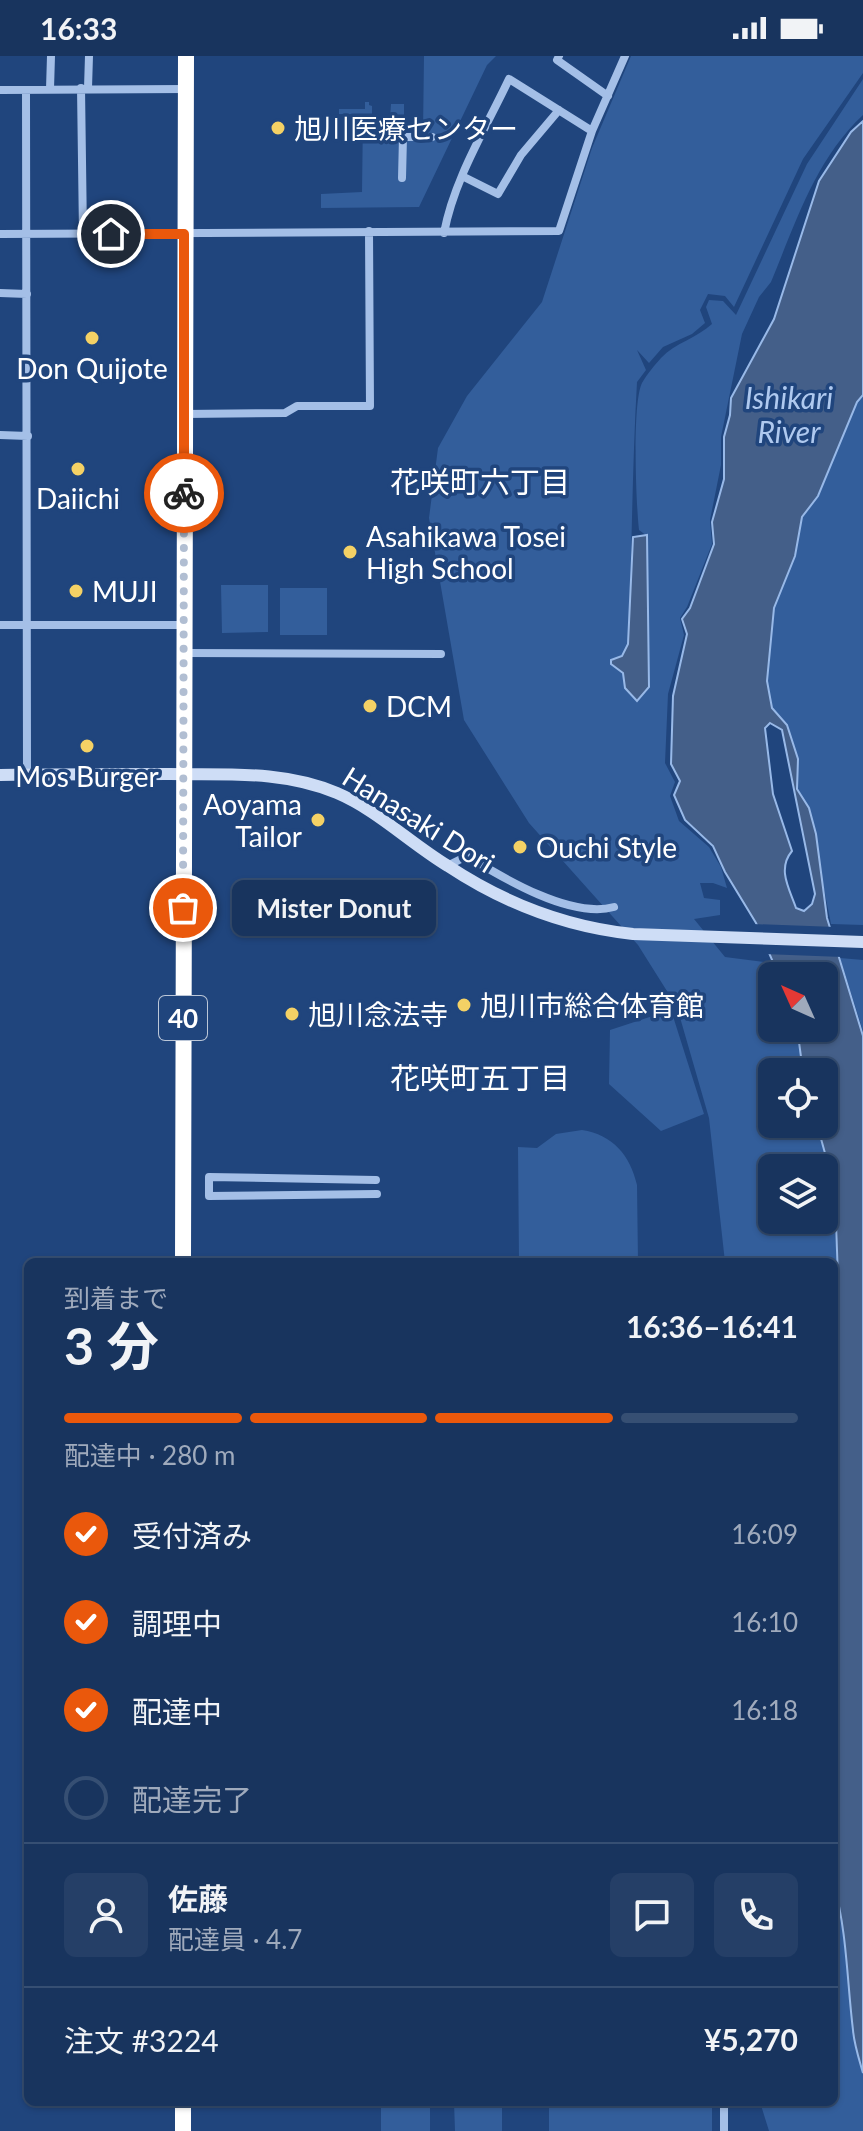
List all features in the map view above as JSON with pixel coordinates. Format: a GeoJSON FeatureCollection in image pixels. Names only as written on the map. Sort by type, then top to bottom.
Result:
{"type":"FeatureCollection","features":[{"type":"Feature","properties":{"kind":"highway","name":"40"},"geometry":{"type":"LineString","coordinates":[[183,1258],[186,56]]}},
{"type":"Feature","properties":{"kind":"highway"},"geometry":{"type":"LineString","coordinates":[[183,2106],[183,2131]]}},
{"type":"Feature","properties":{"kind":"street"},"geometry":{"type":"LineString","coordinates":[[50,89],[51,56]]}},
{"type":"Feature","properties":{"kind":"street"},"geometry":{"type":"LineString","coordinates":[[83,234],[85,88],[89,56]]}},
{"type":"Feature","properties":{"kind":"street"},"geometry":{"type":"LineString","coordinates":[[559,56],[557,60],[608,96]]}},
{"type":"Feature","properties":{"kind":"street"},"geometry":{"type":"LineString","coordinates":[[0,234],[559,231],[592,131],[625,56]]}},
{"type":"Feature","properties":{"kind":"street"},"geometry":{"type":"LineString","coordinates":[[444,233],[448,211],[462,176],[509,79],[592,131]]}},
{"type":"Feature","properties":{"kind":"street"},"geometry":{"type":"LineString","coordinates":[[0,90],[186,89]]}},
{"type":"Feature","properties":{"kind":"street"},"geometry":{"type":"LineString","coordinates":[[26,90],[27,774]]}},
{"type":"Feature","properties":{"kind":"street"},"geometry":{"type":"LineString","coordinates":[[462,176],[498,194],[521,155],[559,110]]}},
{"type":"Feature","properties":{"kind":"street"},"geometry":{"type":"LineString","coordinates":[[368,137],[432,137]]}},
{"type":"Feature","properties":{"kind":"street"},"geometry":{"type":"LineString","coordinates":[[402,178],[403,137]]}},
{"type":"Feature","properties":{"kind":"street"},"geometry":{"type":"LineString","coordinates":[[184,414],[285,413],[297,406],[370,406],[369,231]]}},
{"type":"Feature","properties":{"kind":"street"},"geometry":{"type":"LineString","coordinates":[[0,293],[27,294]]}},
{"type":"Feature","properties":{"kind":"street"},"geometry":{"type":"LineString","coordinates":[[0,435],[28,436]]}},
{"type":"Feature","properties":{"kind":"street"},"geometry":{"type":"LineString","coordinates":[[0,625],[184,625]]}},
{"type":"Feature","properties":{"kind":"street"},"geometry":{"type":"LineString","coordinates":[[184,653],[441,654]]}},
{"type":"Feature","properties":{"kind":"street","name":"Hanasaki Dori"},"geometry":{"type":"LineString","coordinates":[[0,775],[268,775],[317,785],[363,807],[487,890],[560,920],[603,931],[663,936],[863,942]]}},
{"type":"Feature","properties":{"kind":"street"},"geometry":{"type":"LineString","coordinates":[[447,866],[467,856],[502,878],[541,896],[588,910],[614,907]]}},
{"type":"Feature","properties":{"kind":"street"},"geometry":{"type":"LineString","coordinates":[[376,1180],[209,1177],[209,1196],[377,1194]]}},
{"type":"Feature","properties":{"kind":"street"},"geometry":{"type":"LineString","coordinates":[[724,2106],[724,2131]]}},
{"type":"Feature","properties":{"kind":"shaded area"},"geometry":{"type":"Polygon","coordinates":[[[424,56],[496,56],[487,65],[419,207],[321,208],[321,194],[362,192],[363,115],[339,114],[339,109],[365,109],[365,102],[369,102],[372,119],[390,119],[391,104],[404,104],[404,133],[423,132],[424,56]]]}},
{"type":"Feature","properties":{"kind":"shaded area"},"geometry":{"type":"Polygon","coordinates":[[[631,56],[863,56],[863,73],[803,159],[734,307],[725,296],[708,294],[700,310],[705,323],[692,334],[663,347],[649,363],[637,350],[646,370],[637,382],[628,644],[622,656],[611,660],[623,673],[625,688],[649,687],[647,536],[639,530],[636,477],[637,411],[642,383],[667,353],[712,324],[706,307],[709,300],[723,301],[736,315],[807,164],[863,79],[863,115],[846,133],[819,172],[771,282],[759,297],[742,334],[721,437],[721,465],[710,520],[712,544],[680,618],[684,635],[668,694],[665,763],[675,782],[670,796],[679,821],[709,847],[721,867],[727,888],[700,883],[704,898],[720,900],[720,915],[694,919],[725,957],[764,962],[758,962],[758,1042],[799,1042],[801,1058],[758,1058],[758,1138],[820,1138],[824,1154],[758,1154],[758,1234],[835,1234],[837,1258],[725,1258],[709,1118],[677,1007],[638,945],[529,823],[464,720],[429,518],[438,448],[467,396],[542,302],[592,148],[631,56]]]}},
{"type":"Feature","properties":{"kind":"shaded area"},"geometry":{"type":"Polygon","coordinates":[[[863,395],[863,925],[831,924],[816,834],[809,808],[797,789],[798,759],[772,708],[767,681],[774,608],[795,556],[802,517],[818,496],[857,402],[863,395]]]}},
{"type":"Feature","properties":{"kind":"shaded area"},"geometry":{"type":"Polygon","coordinates":[[[221,585],[268,585],[268,632],[222,633],[221,585]]]}},
{"type":"Feature","properties":{"kind":"shaded area"},"geometry":{"type":"Polygon","coordinates":[[[280,588],[327,588],[327,635],[280,635],[280,588]]]}},
{"type":"Feature","properties":{"kind":"shaded area"},"geometry":{"type":"Polygon","coordinates":[[[840,958],[863,960],[863,1031],[840,958]]]}},
{"type":"Feature","properties":{"kind":"shaded area"},"geometry":{"type":"Polygon","coordinates":[[[671,1010],[704,1114],[661,1131],[609,1084],[610,1030],[671,1010]]]}},
{"type":"Feature","properties":{"kind":"shaded area"},"geometry":{"type":"Polygon","coordinates":[[[582,1130],[603,1136],[625,1156],[637,1185],[638,1258],[519,1258],[518,1147],[537,1148],[556,1134],[582,1130]]]}},
{"type":"Feature","properties":{"kind":"shaded area"},"geometry":{"type":"Polygon","coordinates":[[[838,1900],[849,1974],[853,2032],[863,2073],[863,2131],[769,2131],[761,2106],[838,2106],[838,1900]]]}},
{"type":"Feature","properties":{"kind":"shaded area"},"geometry":{"type":"Polygon","coordinates":[[[381,2106],[430,2106],[430,2131],[381,2131],[381,2106]]]}},
{"type":"Feature","properties":{"kind":"shaded area"},"geometry":{"type":"Polygon","coordinates":[[[454,2106],[502,2106],[502,2131],[455,2131],[454,2106]]]}},
{"type":"Feature","properties":{"kind":"shaded area"},"geometry":{"type":"Polygon","coordinates":[[[549,2106],[712,2106],[712,2131],[549,2131],[549,2106]]]}},
{"type":"Feature","properties":{"kind":"water","name":"Ishikari River"},"geometry":{"type":"Polygon","coordinates":[[[863,121],[863,395],[857,402],[818,496],[802,517],[795,556],[774,608],[767,681],[772,708],[787,725],[798,759],[797,789],[809,808],[816,834],[827,918],[863,1036],[863,2073],[854,2035],[838,1903],[838,1154],[825,1154],[821,1138],[838,1138],[838,1058],[801,1058],[799,1042],[838,1042],[838,962],[773,962],[756,923],[713,846],[685,820],[674,795],[680,781],[671,764],[673,696],[687,634],[682,619],[690,608],[714,544],[712,522],[724,479],[724,437],[731,398],[774,319],[819,181],[851,132],[863,121]],[[770,723],[765,728],[773,794],[792,851],[785,865],[786,879],[796,908],[804,911],[812,904],[815,894],[782,730],[770,723]]]}},
{"type":"Feature","properties":{"kind":"water"},"geometry":{"type":"Polygon","coordinates":[[[647,535],[649,687],[637,701],[625,688],[623,673],[611,664],[611,660],[622,656],[628,644],[633,537],[647,535]]]}},
{"type":"Feature","properties":{"kind":"pier"},"geometry":{"type":"Polygon","coordinates":[[[752,924],[836,927],[842,957],[764,954],[752,924]]]}},
{"type":"Feature","properties":{"kind":"way so far"},"geometry":{"type":"LineString","coordinates":[[183,908],[184,493]]}},
{"type":"Feature","properties":{"kind":"place","name":"旭川医療センター"},"geometry":{"type":"Point","coordinates":[278,128]}},
{"type":"Feature","properties":{"kind":"place","name":"Don Quijote"},"geometry":{"type":"Point","coordinates":[92,338]}},
{"type":"Feature","properties":{"kind":"place","name":"Daiichi"},"geometry":{"type":"Point","coordinates":[78,469]}},
{"type":"Feature","properties":{"kind":"place","name":"Asahikawa Tosei High School"},"geometry":{"type":"Point","coordinates":[350,552]}},
{"type":"Feature","properties":{"kind":"place","name":"MUJI"},"geometry":{"type":"Point","coordinates":[76,591]}},
{"type":"Feature","properties":{"kind":"place","name":"DCM"},"geometry":{"type":"Point","coordinates":[370,706]}},
{"type":"Feature","properties":{"kind":"place","name":"Mos Burger"},"geometry":{"type":"Point","coordinates":[87,746]}},
{"type":"Feature","properties":{"kind":"place","name":"Aoyama Tailor"},"geometry":{"type":"Point","coordinates":[318,820]}},
{"type":"Feature","properties":{"kind":"place","name":"Ouchi Style"},"geometry":{"type":"Point","coordinates":[520,847]}},
{"type":"Feature","properties":{"kind":"place","name":"Mister Donut"},"geometry":{"type":"Point","coordinates":[183,908]}},
{"type":"Feature","properties":{"kind":"place","name":"旭川市総合体育館"},"geometry":{"type":"Point","coordinates":[464,1005]}},
{"type":"Feature","properties":{"kind":"place","name":"旭川念法寺"},"geometry":{"type":"Point","coordinates":[292,1014]}},
{"type":"Feature","properties":{"kind":"district","name":"花咲町六丁目"},"geometry":{"type":"Point","coordinates":[480,481]}},
{"type":"Feature","properties":{"kind":"district","name":"花咲町五丁目"},"geometry":{"type":"Point","coordinates":[480,1077]}},
{"type":"Feature","properties":{"kind":"route"},"geometry":{"type":"LineString","coordinates":[[111,234],[184,234],[184,493]]}}]}
